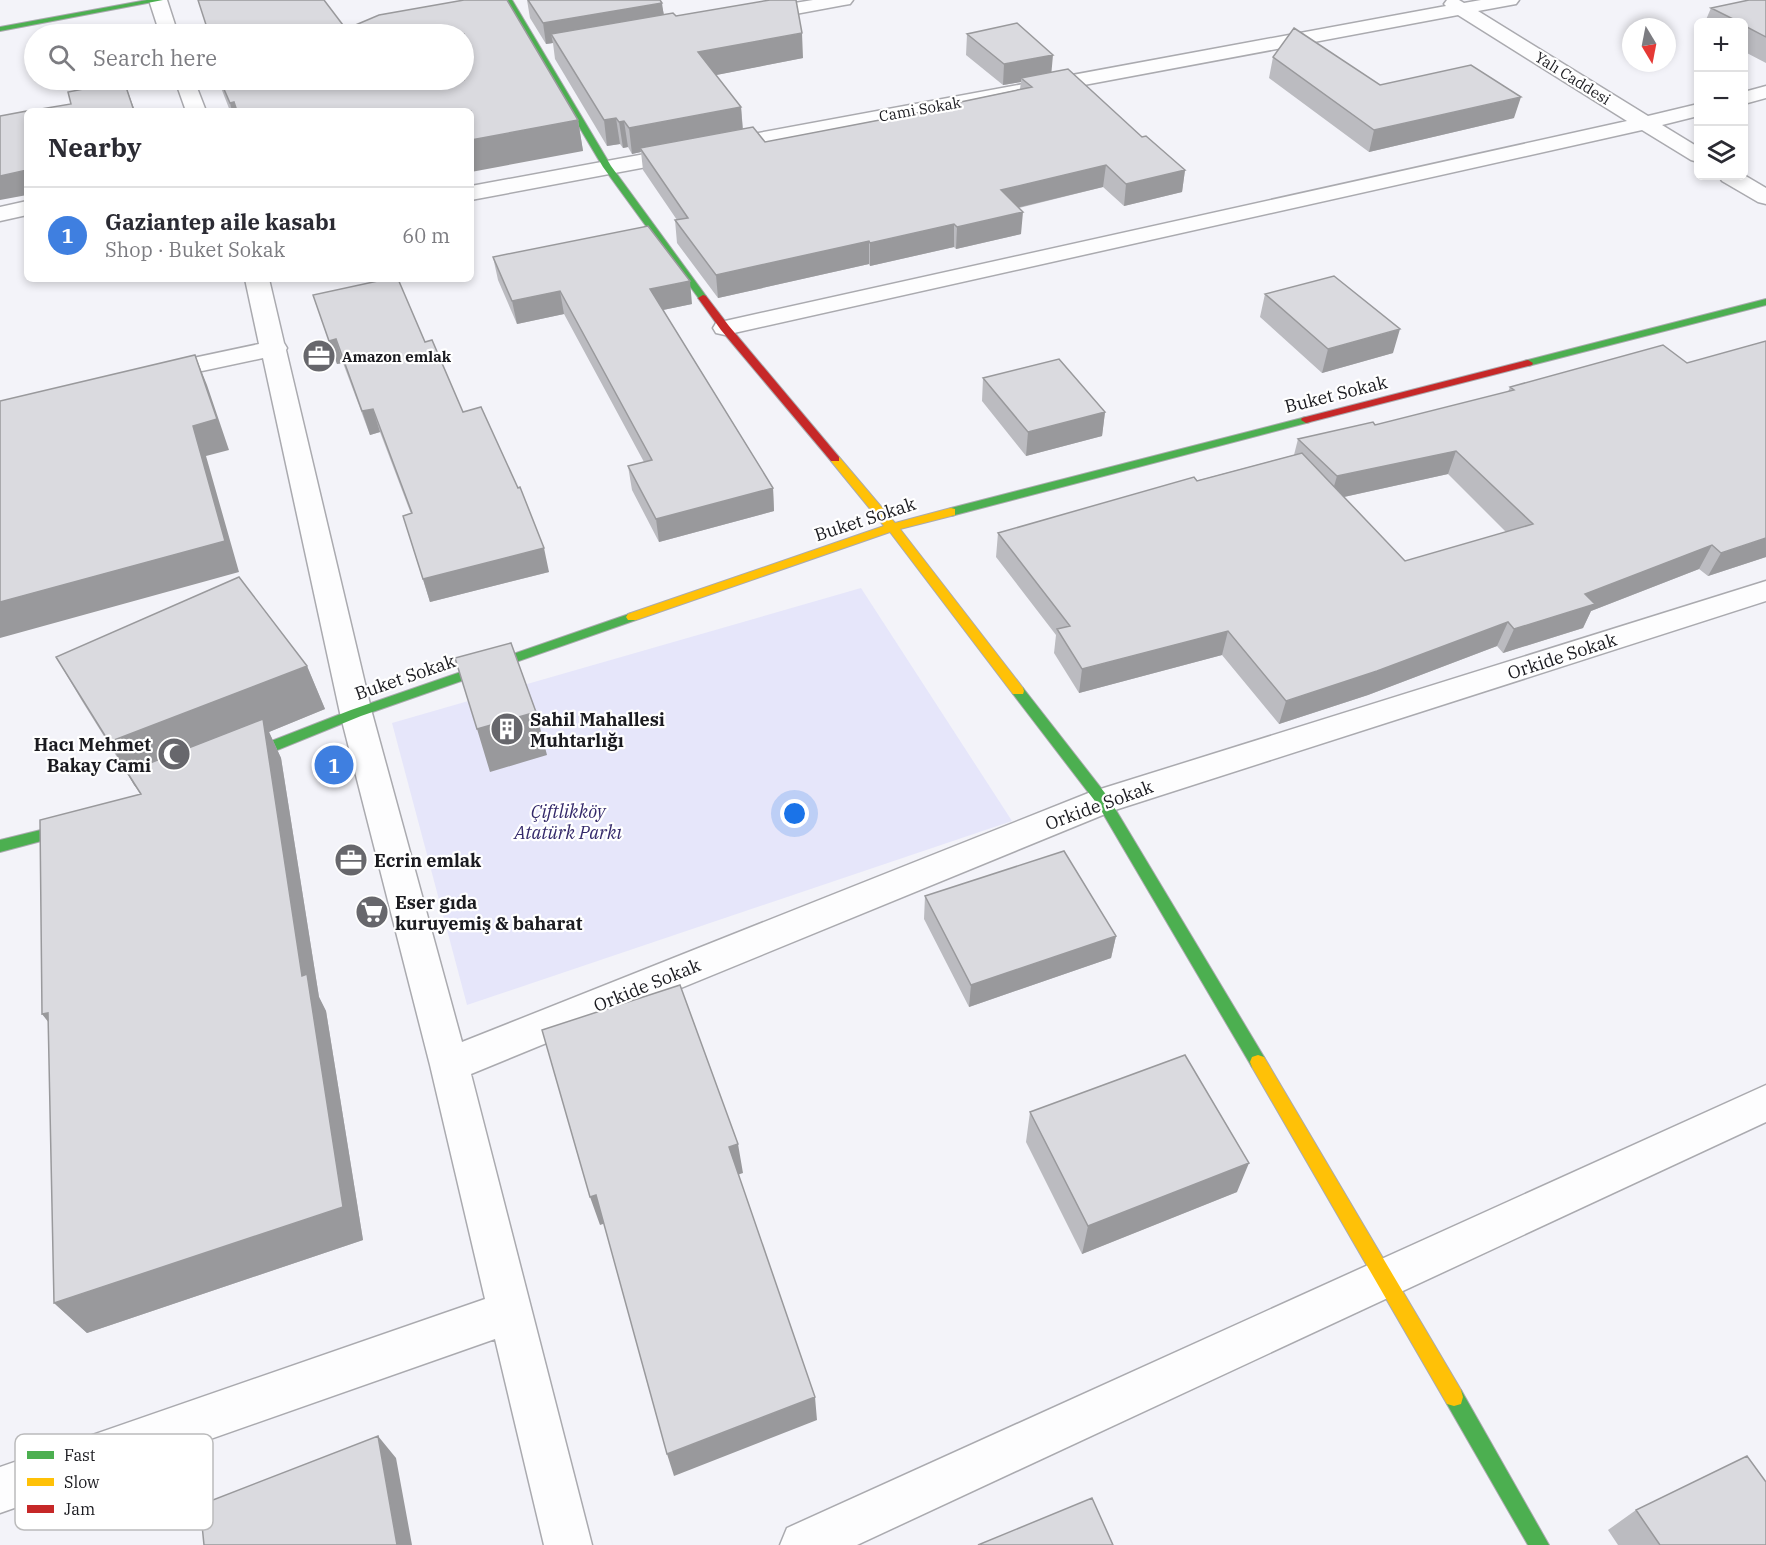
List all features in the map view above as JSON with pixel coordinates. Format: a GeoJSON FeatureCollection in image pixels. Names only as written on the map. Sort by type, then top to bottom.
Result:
{"type":"FeatureCollection","features":[{"type":"Feature","properties":{"kind":"main road"},"geometry":{"type":"LineString","coordinates":[[27,24],[159,0]]}},
{"type":"Feature","properties":{"kind":"main road"},"geometry":{"type":"LineString","coordinates":[[508,0],[607,167],[725,328],[892,527],[1103,801],[1386,1278],[1539,1545]]}},
{"type":"Feature","properties":{"kind":"main road"},"geometry":{"type":"LineString","coordinates":[[0,29],[24,25]]}},
{"type":"Feature","properties":{"kind":"main road","name":"Buket Sokak"},"geometry":{"type":"LineString","coordinates":[[224,765],[356,713],[892,527],[1766,302]]}},
{"type":"Feature","properties":{"kind":"main road"},"geometry":{"type":"LineString","coordinates":[[0,846],[60,831],[93,818]]}},
{"type":"Feature","properties":{"kind":"street"},"geometry":{"type":"LineString","coordinates":[[159,0],[167,24]]}},
{"type":"Feature","properties":{"kind":"street"},"geometry":{"type":"LineString","coordinates":[[738,19],[844,0]]}},
{"type":"Feature","properties":{"kind":"street","name":"Cami Sokak"},"geometry":{"type":"LineString","coordinates":[[474,192],[1455,5],[1510,0]]}},
{"type":"Feature","properties":{"kind":"street","name":"Yalı Caddesi"},"geometry":{"type":"LineString","coordinates":[[1455,5],[1694,153]]}},
{"type":"Feature","properties":{"kind":"street"},"geometry":{"type":"LineString","coordinates":[[538,54],[561,50]]}},
{"type":"Feature","properties":{"kind":"street"},"geometry":{"type":"LineString","coordinates":[[189,90],[195,108]]}},
{"type":"Feature","properties":{"kind":"street"},"geometry":{"type":"LineString","coordinates":[[1748,97],[1766,92]]}},
{"type":"Feature","properties":{"kind":"street"},"geometry":{"type":"LineString","coordinates":[[725,328],[1694,111]]}},
{"type":"Feature","properties":{"kind":"street"},"geometry":{"type":"LineString","coordinates":[[1737,180],[1766,198]]}},
{"type":"Feature","properties":{"kind":"street"},"geometry":{"type":"LineString","coordinates":[[0,214],[24,209]]}},
{"type":"Feature","properties":{"kind":"street"},"geometry":{"type":"LineString","coordinates":[[258,282],[275,348],[356,713],[448,1065],[568,1545]]}},
{"type":"Feature","properties":{"kind":"street"},"geometry":{"type":"LineString","coordinates":[[137,377],[275,348]]}},
{"type":"Feature","properties":{"kind":"street","name":"Orkide Sokak"},"geometry":{"type":"LineString","coordinates":[[448,1065],[1103,801],[1766,591]]}},
{"type":"Feature","properties":{"kind":"street"},"geometry":{"type":"LineString","coordinates":[[804,1545],[1766,1103]]}},
{"type":"Feature","properties":{"kind":"street"},"geometry":{"type":"LineString","coordinates":[[160,1434],[510,1312]]}},
{"type":"Feature","properties":{"kind":"street"},"geometry":{"type":"LineString","coordinates":[[0,1490],[15,1485]]}},
{"type":"Feature","properties":{"kind":"green space","name":"Çiftlikköy Atatürk Parkı"},"geometry":{"type":"Polygon","coordinates":[[[861,588],[1012,821],[467,1005],[392,723],[861,588]]]}},
{"type":"Feature","properties":{"kind":"building"},"geometry":{"type":"Polygon","coordinates":[[[198,0],[324,0],[342,24],[206,24],[198,0]]]}},
{"type":"Feature","properties":{"kind":"building"},"geometry":{"type":"Polygon","coordinates":[[[464,0],[507,0],[578,120],[474,139],[474,108],[236,108],[234,102],[230,103],[224,90],[474,90],[474,24],[358,24],[379,15],[464,0]]]}},
{"type":"Feature","properties":{"kind":"building"},"geometry":{"type":"Polygon","coordinates":[[[528,0],[660,0],[662,3],[543,23],[528,0]]]}},
{"type":"Feature","properties":{"kind":"building"},"geometry":{"type":"Polygon","coordinates":[[[770,0],[796,0],[802,33],[698,52],[741,107],[629,128],[624,121],[619,122],[616,118],[604,120],[551,34],[673,13],[676,16],[770,0]]]}},
{"type":"Feature","properties":{"kind":"building"},"geometry":{"type":"Polygon","coordinates":[[[1749,0],[1766,0],[1766,37],[1748,28],[1748,18],[1731,18],[1711,8],[1749,0]]]}},
{"type":"Feature","properties":{"kind":"building"},"geometry":{"type":"Polygon","coordinates":[[[1017,23],[1053,55],[1004,64],[967,34],[1017,23]]]}},
{"type":"Feature","properties":{"kind":"building"},"geometry":{"type":"Polygon","coordinates":[[[1294,28],[1380,85],[1471,65],[1521,97],[1374,130],[1273,57],[1294,28]]]}},
{"type":"Feature","properties":{"kind":"building"},"geometry":{"type":"Polygon","coordinates":[[[1068,69],[1142,137],[1146,136],[1185,170],[1126,184],[1106,165],[1001,190],[1023,212],[957,227],[954,224],[870,243],[869,241],[716,275],[675,220],[688,218],[640,148],[753,127],[765,142],[953,106],[951,104],[1032,87],[1021,78],[1068,69]]]}},
{"type":"Feature","properties":{"kind":"building"},"geometry":{"type":"Polygon","coordinates":[[[127,90],[133,108],[47,108],[71,104],[68,92],[127,90]]]}},
{"type":"Feature","properties":{"kind":"building"},"geometry":{"type":"Polygon","coordinates":[[[24,112],[24,171],[0,176],[0,116],[24,112]]]}},
{"type":"Feature","properties":{"kind":"building"},"geometry":{"type":"Polygon","coordinates":[[[648,226],[690,281],[650,289],[773,488],[656,519],[628,466],[652,460],[560,291],[512,301],[493,257],[648,226]]]}},
{"type":"Feature","properties":{"kind":"building"},"geometry":{"type":"Polygon","coordinates":[[[1334,276],[1400,329],[1328,349],[1265,294],[1334,276]]]}},
{"type":"Feature","properties":{"kind":"building"},"geometry":{"type":"Polygon","coordinates":[[[373,282],[399,282],[425,342],[432,340],[463,412],[481,407],[518,488],[520,487],[544,548],[423,579],[403,516],[412,513],[373,409],[362,411],[336,339],[329,341],[313,295],[373,282]]]}},
{"type":"Feature","properties":{"kind":"building"},"geometry":{"type":"Polygon","coordinates":[[[1766,341],[1766,538],[1721,553],[1712,545],[1585,594],[1595,604],[1514,629],[1508,622],[1377,671],[1286,701],[1228,631],[1082,669],[1057,629],[1070,626],[998,533],[1194,477],[1197,481],[1302,453],[1405,561],[1533,524],[1456,451],[1337,476],[1298,439],[1373,422],[1375,425],[1514,390],[1510,387],[1663,345],[1687,363],[1766,341]]]}},
{"type":"Feature","properties":{"kind":"building"},"geometry":{"type":"Polygon","coordinates":[[[195,355],[217,419],[193,426],[225,541],[0,602],[0,401],[195,355]]]}},
{"type":"Feature","properties":{"kind":"building"},"geometry":{"type":"Polygon","coordinates":[[[1059,359],[1105,412],[1028,432],[983,378],[1059,359]]]}},
{"type":"Feature","properties":{"kind":"building"},"geometry":{"type":"Polygon","coordinates":[[[239,577],[307,666],[109,742],[56,657],[239,577]]]}},
{"type":"Feature","properties":{"kind":"building"},"geometry":{"type":"Polygon","coordinates":[[[511,643],[536,712],[477,729],[455,658],[511,643]]]}},
{"type":"Feature","properties":{"kind":"building"},"geometry":{"type":"Polygon","coordinates":[[[263,719],[302,976],[307,974],[343,1207],[54,1303],[48,1013],[42,1014],[40,820],[141,794],[127,772],[263,719]]]}},
{"type":"Feature","properties":{"kind":"building"},"geometry":{"type":"Polygon","coordinates":[[[1064,851],[1116,936],[971,985],[925,896],[1064,851]]]}},
{"type":"Feature","properties":{"kind":"building"},"geometry":{"type":"Polygon","coordinates":[[[680,985],[738,1144],[729,1147],[815,1397],[667,1454],[596,1195],[590,1197],[542,1030],[680,985]]]}},
{"type":"Feature","properties":{"kind":"building"},"geometry":{"type":"Polygon","coordinates":[[[1185,1055],[1249,1163],[1088,1226],[1030,1112],[1185,1055]]]}},
{"type":"Feature","properties":{"kind":"building"},"geometry":{"type":"Polygon","coordinates":[[[378,1436],[397,1545],[204,1545],[202,1530],[213,1530],[213,1500],[378,1436]]]}},
{"type":"Feature","properties":{"kind":"building"},"geometry":{"type":"Polygon","coordinates":[[[1747,1456],[1766,1482],[1766,1545],[1660,1545],[1636,1510],[1747,1456]]]}},
{"type":"Feature","properties":{"kind":"building"},"geometry":{"type":"Polygon","coordinates":[[[1092,1498],[1113,1545],[978,1545],[1092,1498]]]}},
{"type":"Feature","properties":{"kind":"traffic: fast"},"geometry":{"type":"LineString","coordinates":[[27,24],[159,0]]}},
{"type":"Feature","properties":{"kind":"traffic: fast"},"geometry":{"type":"LineString","coordinates":[[508,0],[607,167],[703,298]]}},
{"type":"Feature","properties":{"kind":"traffic: fast"},"geometry":{"type":"LineString","coordinates":[[0,29],[24,25]]}},
{"type":"Feature","properties":{"kind":"traffic: fast"},"geometry":{"type":"LineString","coordinates":[[1528,363],[1766,302]]}},
{"type":"Feature","properties":{"kind":"traffic: fast"},"geometry":{"type":"LineString","coordinates":[[951,512],[1306,420]]}},
{"type":"Feature","properties":{"kind":"traffic: fast"},"geometry":{"type":"LineString","coordinates":[[233,762],[356,713],[632,617]]}},
{"type":"Feature","properties":{"kind":"traffic: fast"},"geometry":{"type":"LineString","coordinates":[[1018,691],[1103,801],[1258,1062]]}},
{"type":"Feature","properties":{"kind":"traffic: fast"},"geometry":{"type":"LineString","coordinates":[[0,846],[60,831],[82,822]]}},
{"type":"Feature","properties":{"kind":"traffic: fast"},"geometry":{"type":"LineString","coordinates":[[1454,1397],[1539,1545]]}},
{"type":"Feature","properties":{"kind":"traffic: slow"},"geometry":{"type":"LineString","coordinates":[[835,459],[892,527],[1018,691]]}},
{"type":"Feature","properties":{"kind":"traffic: slow"},"geometry":{"type":"LineString","coordinates":[[632,617],[892,527],[951,512]]}},
{"type":"Feature","properties":{"kind":"traffic: slow"},"geometry":{"type":"LineString","coordinates":[[1258,1062],[1454,1397]]}},
{"type":"Feature","properties":{"kind":"traffic: jam"},"geometry":{"type":"LineString","coordinates":[[703,298],[725,328],[835,459]]}},
{"type":"Feature","properties":{"kind":"traffic: jam"},"geometry":{"type":"LineString","coordinates":[[1306,420],[1528,363]]}},
{"type":"Feature","properties":{"kind":"place","name":"Amazon emlak"},"geometry":{"type":"Point","coordinates":[319,356]}},
{"type":"Feature","properties":{"kind":"place","name":"Sahil Mahallesi Muhtarlığı"},"geometry":{"type":"Point","coordinates":[507,729]}},
{"type":"Feature","properties":{"kind":"place","name":"Hacı Mehmet Bakay Cami"},"geometry":{"type":"Point","coordinates":[174,754]}},
{"type":"Feature","properties":{"kind":"place","name":"Gaziantep aile kasabı"},"geometry":{"type":"Point","coordinates":[334,765]}},
{"type":"Feature","properties":{"kind":"place","name":"Ecrin emlak"},"geometry":{"type":"Point","coordinates":[351,860]}},
{"type":"Feature","properties":{"kind":"place","name":"Eser gıda kuruyemiş & baharat"},"geometry":{"type":"Point","coordinates":[372,912]}}]}
